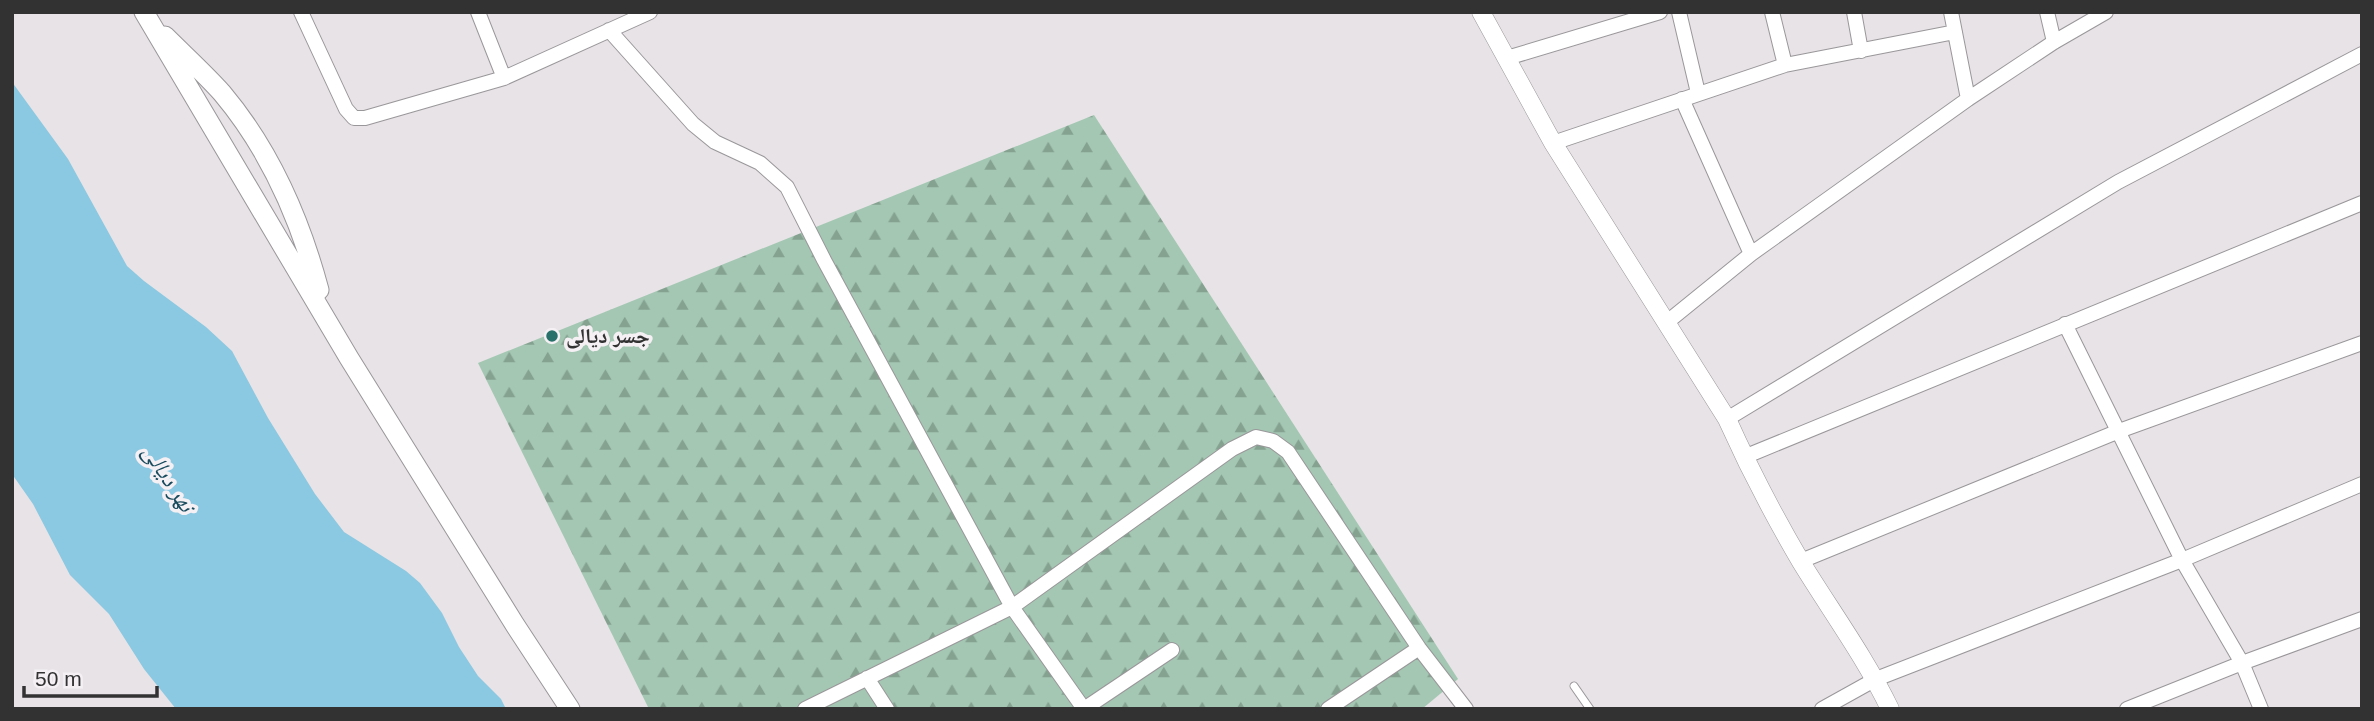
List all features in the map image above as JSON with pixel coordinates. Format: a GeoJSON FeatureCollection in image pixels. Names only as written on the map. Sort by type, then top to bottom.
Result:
{"type":"FeatureCollection","features":[{"type":"Feature","properties":{"kind":"main road"},"geometry":{"type":"LineString","coordinates":[[147,16],[349,358],[570,709]]}},
{"type":"Feature","properties":{"kind":"main road"},"geometry":{"type":"LineString","coordinates":[[147,16],[223,94],[274,168],[299,228],[325,315]]}},
{"type":"Feature","properties":{"kind":"street"},"geometry":{"type":"LineString","coordinates":[[301,12],[345,109],[354,117],[365,118],[504,78],[645,13]]}},
{"type":"Feature","properties":{"kind":"street"},"geometry":{"type":"LineString","coordinates":[[478,12],[504,78]]}},
{"type":"Feature","properties":{"kind":"street"},"geometry":{"type":"LineString","coordinates":[[1481,12],[1553,143],[1727,419],[1744,457],[1801,561],[1876,679],[1887,707]]}},
{"type":"Feature","properties":{"kind":"street"},"geometry":{"type":"LineString","coordinates":[[1507,58],[1660,12]]}},
{"type":"Feature","properties":{"kind":"street"},"geometry":{"type":"LineString","coordinates":[[1679,12],[1698,93]]}},
{"type":"Feature","properties":{"kind":"street"},"geometry":{"type":"LineString","coordinates":[[1772,12],[1785,65]]}},
{"type":"Feature","properties":{"kind":"street"},"geometry":{"type":"LineString","coordinates":[[1854,12],[1861,51]]}},
{"type":"Feature","properties":{"kind":"street"},"geometry":{"type":"LineString","coordinates":[[1951,12],[1968,99]]}},
{"type":"Feature","properties":{"kind":"street"},"geometry":{"type":"LineString","coordinates":[[2047,12],[2054,42]]}},
{"type":"Feature","properties":{"kind":"street"},"geometry":{"type":"LineString","coordinates":[[1666,323],[1751,254],[1968,99],[2054,42],[2106,12]]}},
{"type":"Feature","properties":{"kind":"street"},"geometry":{"type":"LineString","coordinates":[[609,30],[693,124],[715,142],[760,163],[787,187],[1012,607],[1084,709],[1172,650]]}},
{"type":"Feature","properties":{"kind":"street"},"geometry":{"type":"LineString","coordinates":[[1553,143],[1785,65],[1955,32]]}},
{"type":"Feature","properties":{"kind":"street"},"geometry":{"type":"LineString","coordinates":[[1727,419],[2118,182],[2362,54]]}},
{"type":"Feature","properties":{"kind":"street"},"geometry":{"type":"LineString","coordinates":[[1682,99],[1751,254]]}},
{"type":"Feature","properties":{"kind":"street"},"geometry":{"type":"LineString","coordinates":[[1744,457],[2362,203]]}},
{"type":"Feature","properties":{"kind":"street"},"geometry":{"type":"LineString","coordinates":[[2065,324],[2182,560],[2242,663],[2260,709]]}},
{"type":"Feature","properties":{"kind":"street"},"geometry":{"type":"LineString","coordinates":[[1801,561],[2119,431],[2362,343]]}},
{"type":"Feature","properties":{"kind":"street"},"geometry":{"type":"LineString","coordinates":[[805,709],[1012,607],[1232,449],[1256,437],[1273,441],[1287,452],[1419,648],[1466,709]]}},
{"type":"Feature","properties":{"kind":"street"},"geometry":{"type":"LineString","coordinates":[[1822,709],[1876,679],[2182,560],[2362,484]]}},
{"type":"Feature","properties":{"kind":"street"},"geometry":{"type":"LineString","coordinates":[[2127,709],[2362,619]]}},
{"type":"Feature","properties":{"kind":"street"},"geometry":{"type":"LineString","coordinates":[[1328,709],[1419,648]]}},
{"type":"Feature","properties":{"kind":"street"},"geometry":{"type":"LineString","coordinates":[[867,678],[887,709]]}},
{"type":"Feature","properties":{"kind":"lane"},"geometry":{"type":"LineString","coordinates":[[1574,685],[1590,709]]}},
{"type":"Feature","properties":{"kind":"green space"},"geometry":{"type":"Polygon","coordinates":[[[1094,115],[1458,679],[1422,709],[649,709],[478,363],[1094,115]]]}},
{"type":"Feature","properties":{"kind":"water","name":"نهر ديالى"},"geometry":{"type":"Polygon","coordinates":[[[12,82],[68,159],[127,266],[206,327],[232,351],[268,418],[315,494],[344,532],[406,571],[420,583],[442,613],[459,647],[478,676],[501,699],[506,709],[176,709],[144,669],[109,614],[70,575],[33,504],[12,474],[12,82]]]}},
{"type":"Feature","properties":{"kind":"place","name":"جسر ديالى"},"geometry":{"type":"Point","coordinates":[552,336]}}]}
